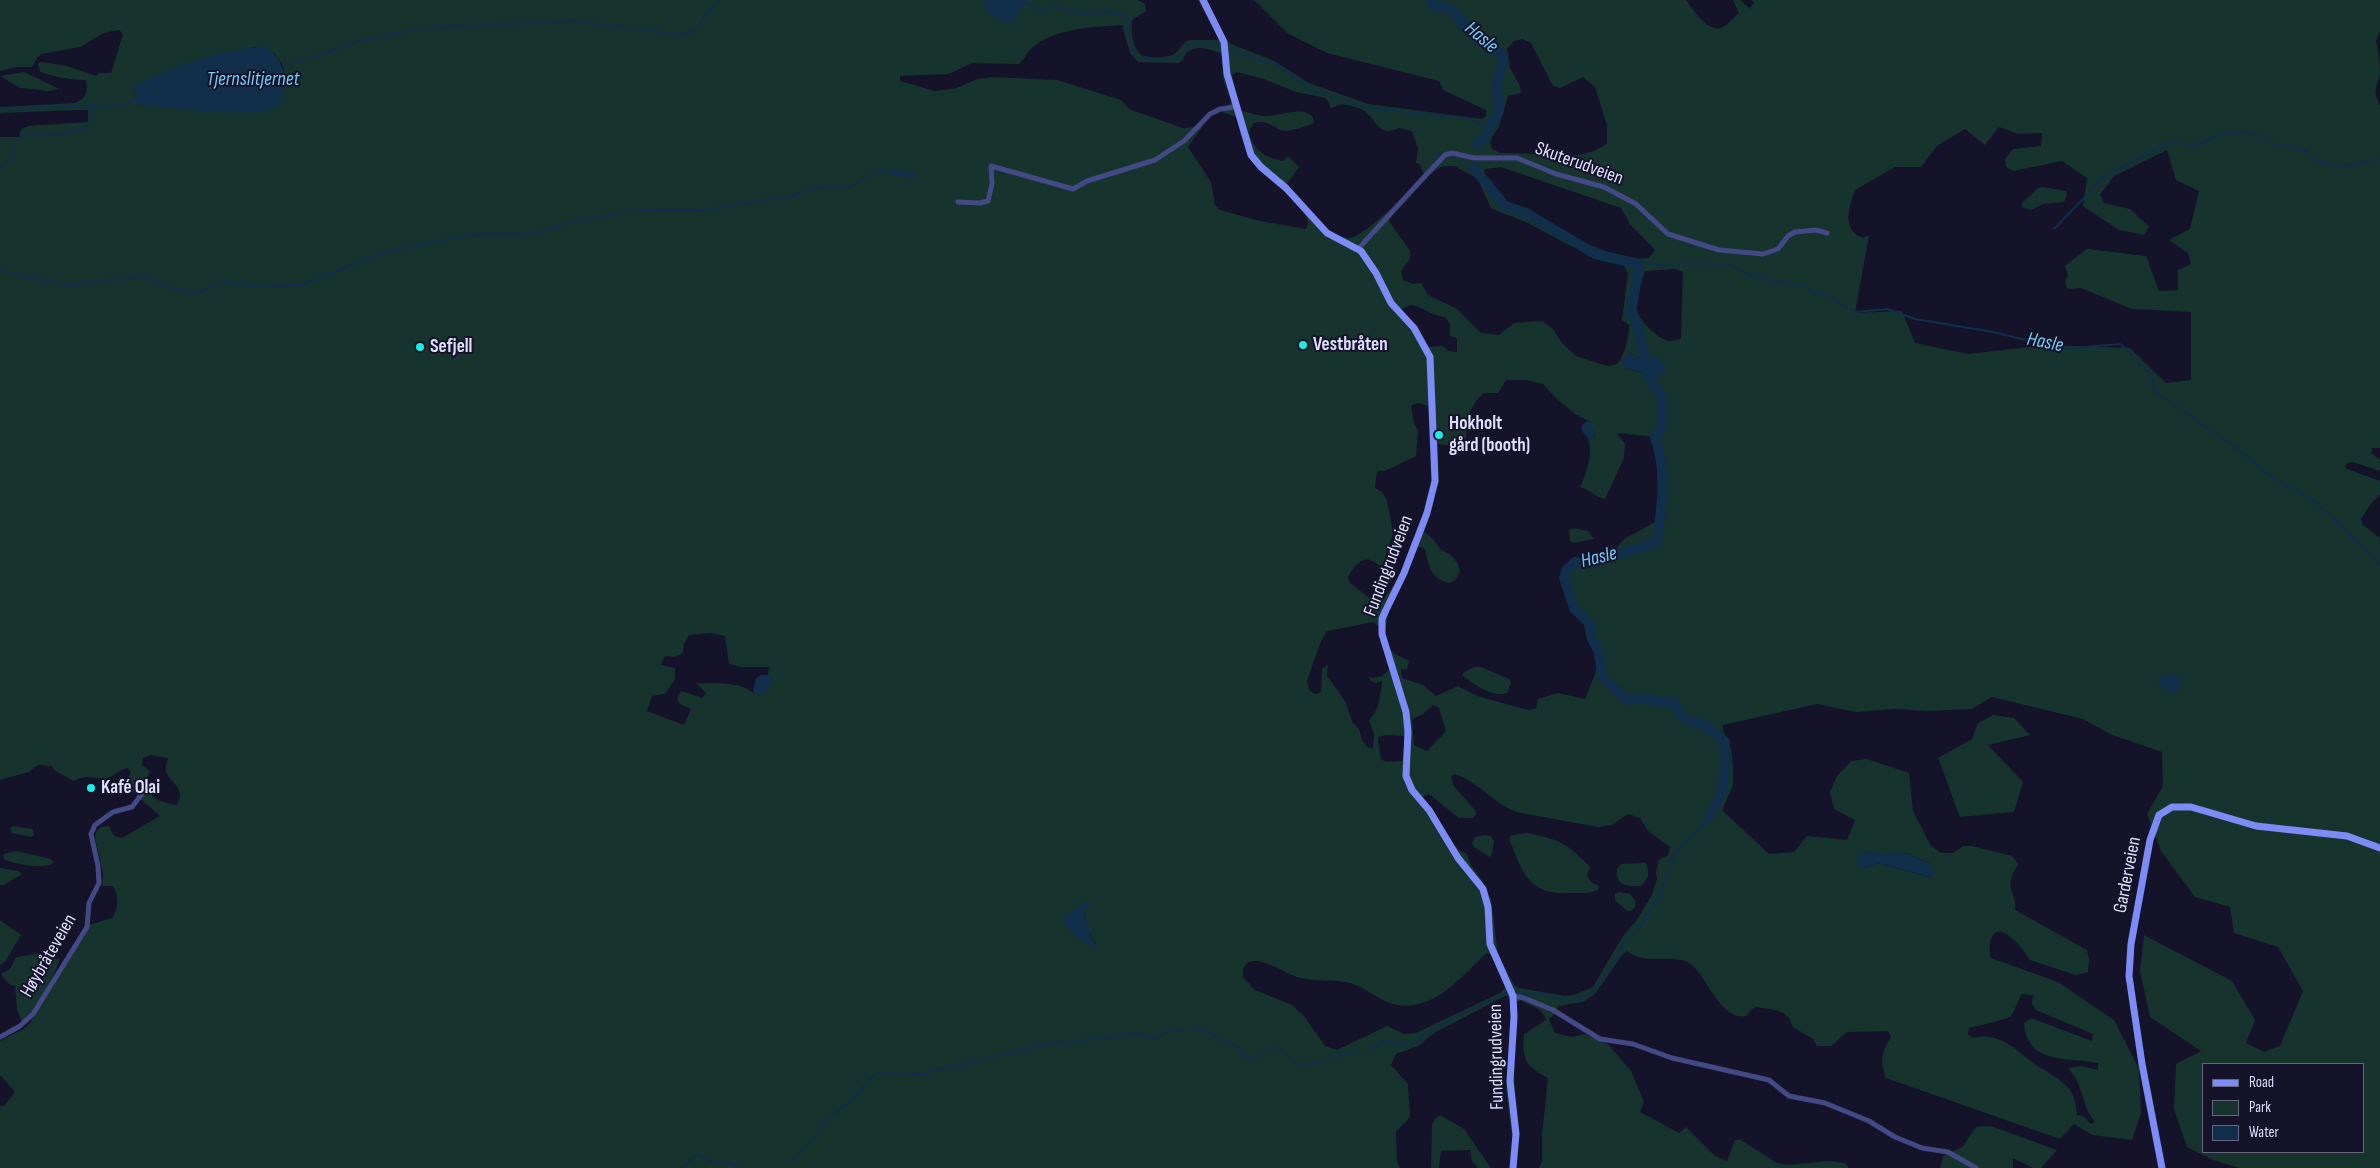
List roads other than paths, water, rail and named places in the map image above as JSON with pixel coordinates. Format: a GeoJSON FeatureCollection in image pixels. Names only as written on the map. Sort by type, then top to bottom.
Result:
{"type":"FeatureCollection","features":[{"type":"Feature","properties":{"kind":"street","name":"Fundingrudveien"},"geometry":{"type":"LineString","coordinates":[[1203,0],[1224,42],[1227,74],[1235,107],[1249,150],[1256,162],[1286,188],[1327,233],[1358,249],[1376,273],[1391,303],[1421,339],[1430,357],[1432,427],[1436,470],[1434,486],[1420,534],[1385,612],[1382,626],[1384,645],[1398,682],[1408,722],[1406,776],[1412,790],[1429,810],[1458,858],[1483,889],[1488,907],[1490,944],[1513,996],[1514,1017],[1510,1081],[1516,1134],[1513,1168]]}},
{"type":"Feature","properties":{"kind":"street"},"geometry":{"type":"LineString","coordinates":[[958,202],[980,203],[988,201],[992,184],[991,166],[1075,189],[1087,182],[1144,165],[1184,142],[1210,114],[1220,109],[1235,107]]}},
{"type":"Feature","properties":{"kind":"street","name":"Skuterudveien"},"geometry":{"type":"LineString","coordinates":[[1358,249],[1446,155],[1454,153],[1473,158],[1517,158],[1556,174],[1604,187],[1636,204],[1668,234],[1719,250],[1763,254],[1778,249],[1788,236],[1795,232],[1816,230],[1827,233]]}},
{"type":"Feature","properties":{"kind":"street","name":"Høybråteveien"},"geometry":{"type":"LineString","coordinates":[[0,1037],[20,1026],[33,1014],[86,927],[89,903],[99,883],[98,866],[91,834],[92,829],[113,812],[132,806],[147,786]]}},
{"type":"Feature","properties":{"kind":"street","name":"Garderveien"},"geometry":{"type":"LineString","coordinates":[[2162,1168],[2142,1064],[2128,976],[2150,840],[2160,815],[2172,807],[2190,807],[2256,826],[2347,836],[2380,848]]}},
{"type":"Feature","properties":{"kind":"street"},"geometry":{"type":"LineString","coordinates":[[1513,996],[1524,998],[1553,1010],[1600,1039],[1633,1044],[1672,1058],[1763,1078],[1789,1096],[1830,1104],[1869,1121],[1895,1137],[1922,1148],[1948,1152],[1976,1168]]}},
{"type":"Feature","properties":{"kind":"water"},"geometry":{"type":"Polygon","coordinates":[[[984,0],[1027,0],[1013,21],[1002,21],[987,13],[984,0]]]}},
{"type":"Feature","properties":{"kind":"water","name":"Tjernslitjernet"},"geometry":{"type":"Polygon","coordinates":[[[265,46],[277,58],[285,79],[282,98],[274,108],[264,111],[229,112],[137,104],[135,102],[134,87],[164,72],[214,55],[265,46]]]}},
{"type":"Feature","properties":{"kind":"water"},"geometry":{"type":"Polygon","coordinates":[[[896,169],[916,173],[914,178],[893,175],[889,172],[896,169]]]}},
{"type":"Feature","properties":{"kind":"water"},"geometry":{"type":"Polygon","coordinates":[[[1628,353],[1642,359],[1655,356],[1664,363],[1666,370],[1654,383],[1647,374],[1625,368],[1621,362],[1628,353]]]}},
{"type":"Feature","properties":{"kind":"water"},"geometry":{"type":"Polygon","coordinates":[[[1587,421],[1591,422],[1595,437],[1588,439],[1582,431],[1582,425],[1587,421]]]}},
{"type":"Feature","properties":{"kind":"water"},"geometry":{"type":"Polygon","coordinates":[[[2164,674],[2180,676],[2180,689],[2172,694],[2157,683],[2164,674]]]}},
{"type":"Feature","properties":{"kind":"water"},"geometry":{"type":"Polygon","coordinates":[[[760,675],[768,675],[772,679],[772,685],[769,690],[755,694],[753,690],[756,679],[760,675]]]}},
{"type":"Feature","properties":{"kind":"water"},"geometry":{"type":"Polygon","coordinates":[[[1868,851],[1884,855],[1907,853],[1930,864],[1934,873],[1930,877],[1878,863],[1864,868],[1859,867],[1857,862],[1860,854],[1868,851]]]}},
{"type":"Feature","properties":{"kind":"water"},"geometry":{"type":"Polygon","coordinates":[[[1087,901],[1090,903],[1084,911],[1086,922],[1089,925],[1090,936],[1097,945],[1093,948],[1073,934],[1063,921],[1064,917],[1087,901]]]}},
{"type":"Feature","properties":{"kind":"waterway"},"geometry":{"type":"LineString","coordinates":[[283,66],[364,40],[421,28],[573,21],[686,35],[691,34],[718,0]]}},
{"type":"Feature","properties":{"kind":"waterway","name":"Hasle"},"geometry":{"type":"LineString","coordinates":[[1431,0],[1433,5],[1451,9],[1476,38],[1502,54],[1503,64],[1496,83],[1499,111],[1485,137],[1477,145]]}},
{"type":"Feature","properties":{"kind":"waterway"},"geometry":{"type":"LineString","coordinates":[[1026,3],[1042,11],[1051,5],[1085,15],[1096,11],[1127,16],[1128,33],[1134,48],[1133,53],[1139,59],[1176,60],[1182,55],[1188,45],[1201,42],[1220,47]]}},
{"type":"Feature","properties":{"kind":"waterway"},"geometry":{"type":"LineString","coordinates":[[1230,49],[1267,63],[1276,63],[1309,89],[1337,98]]}},
{"type":"Feature","properties":{"kind":"waterway"},"geometry":{"type":"LineString","coordinates":[[1342,100],[1365,108],[1467,118],[1489,129]]}},
{"type":"Feature","properties":{"kind":"waterway"},"geometry":{"type":"LineString","coordinates":[[0,109],[124,105],[137,101]]}},
{"type":"Feature","properties":{"kind":"waterway"},"geometry":{"type":"LineString","coordinates":[[0,166],[12,157],[16,143],[22,135],[67,133],[87,129],[96,106]]}},
{"type":"Feature","properties":{"kind":"waterway"},"geometry":{"type":"LineString","coordinates":[[2054,229],[2104,177],[2169,142],[2197,145],[2226,132],[2262,134],[2268,143],[2304,149],[2313,159],[2337,167],[2377,160],[2380,157]]}},
{"type":"Feature","properties":{"kind":"waterway","name":"Hasle"},"geometry":{"type":"LineString","coordinates":[[1473,167],[1505,206],[1526,213],[1595,254],[1639,264],[1631,314],[1638,327],[1650,382],[1662,396],[1663,427],[1655,437],[1659,449],[1662,475],[1662,502],[1657,542],[1589,564],[1575,562],[1566,571],[1564,578],[1574,608],[1589,623],[1592,639],[1599,652],[1602,676],[1627,700],[1640,698],[1674,703],[1682,718],[1704,725],[1725,742],[1726,773],[1724,782],[1719,798],[1708,818]]}},
{"type":"Feature","properties":{"kind":"waterway"},"geometry":{"type":"LineString","coordinates":[[0,271],[70,285],[142,276],[169,287],[196,293],[225,281],[255,287],[304,284],[383,253],[470,235],[532,234],[568,223],[634,210],[700,211],[791,196],[817,187],[849,188],[877,170],[889,172]]}},
{"type":"Feature","properties":{"kind":"waterway","name":"Hasle"},"geometry":{"type":"LineString","coordinates":[[1639,264],[1670,266],[1696,263],[1721,266],[1732,265],[1738,270],[1756,277],[1778,282],[1805,284],[1812,292],[1831,298],[1855,312],[1887,309],[1915,319],[1993,332],[2063,349],[2120,344],[2141,366],[2151,373],[2156,392],[2236,448],[2274,479],[2314,500],[2380,564]]}},
{"type":"Feature","properties":{"kind":"waterway"},"geometry":{"type":"LineString","coordinates":[[1517,992],[1533,995],[1547,994],[1563,1001],[1577,1000],[1592,993],[1621,951],[1623,940],[1638,930],[1659,896],[1674,854],[1708,820]]}},
{"type":"Feature","properties":{"kind":"waterway"},"geometry":{"type":"LineString","coordinates":[[1366,1051],[1386,1040],[1399,1044],[1416,1044],[1420,1038],[1459,1015],[1507,993]]}},
{"type":"Feature","properties":{"kind":"waterway"},"geometry":{"type":"LineString","coordinates":[[1191,1028],[1203,1030],[1238,1047],[1243,1056],[1255,1059],[1274,1046],[1288,1054],[1296,1064],[1320,1062],[1360,1051]]}},
{"type":"Feature","properties":{"kind":"waterway"},"geometry":{"type":"LineString","coordinates":[[879,1073],[926,1075],[928,1072],[1047,1044],[1139,1034],[1158,1038],[1171,1030],[1184,1029]]}},
{"type":"Feature","properties":{"kind":"waterway"},"geometry":{"type":"LineString","coordinates":[[791,1162],[819,1134],[822,1124],[849,1102],[874,1075]]}},
{"type":"Feature","properties":{"kind":"waterway"},"geometry":{"type":"LineString","coordinates":[[683,1168],[697,1154],[707,1158],[712,1163],[729,1163],[739,1168]]}},
{"type":"Feature","properties":{"kind":"place","name":"Vestbråten"},"geometry":{"type":"Point","coordinates":[1303,345]}},
{"type":"Feature","properties":{"kind":"place","name":"Sefjell"},"geometry":{"type":"Point","coordinates":[420,347]}},
{"type":"Feature","properties":{"kind":"place","name":"Hokholt gård (booth)"},"geometry":{"type":"Point","coordinates":[1439,435]}},
{"type":"Feature","properties":{"kind":"place","name":"Kafé Olai"},"geometry":{"type":"Point","coordinates":[91,788]}}]}
